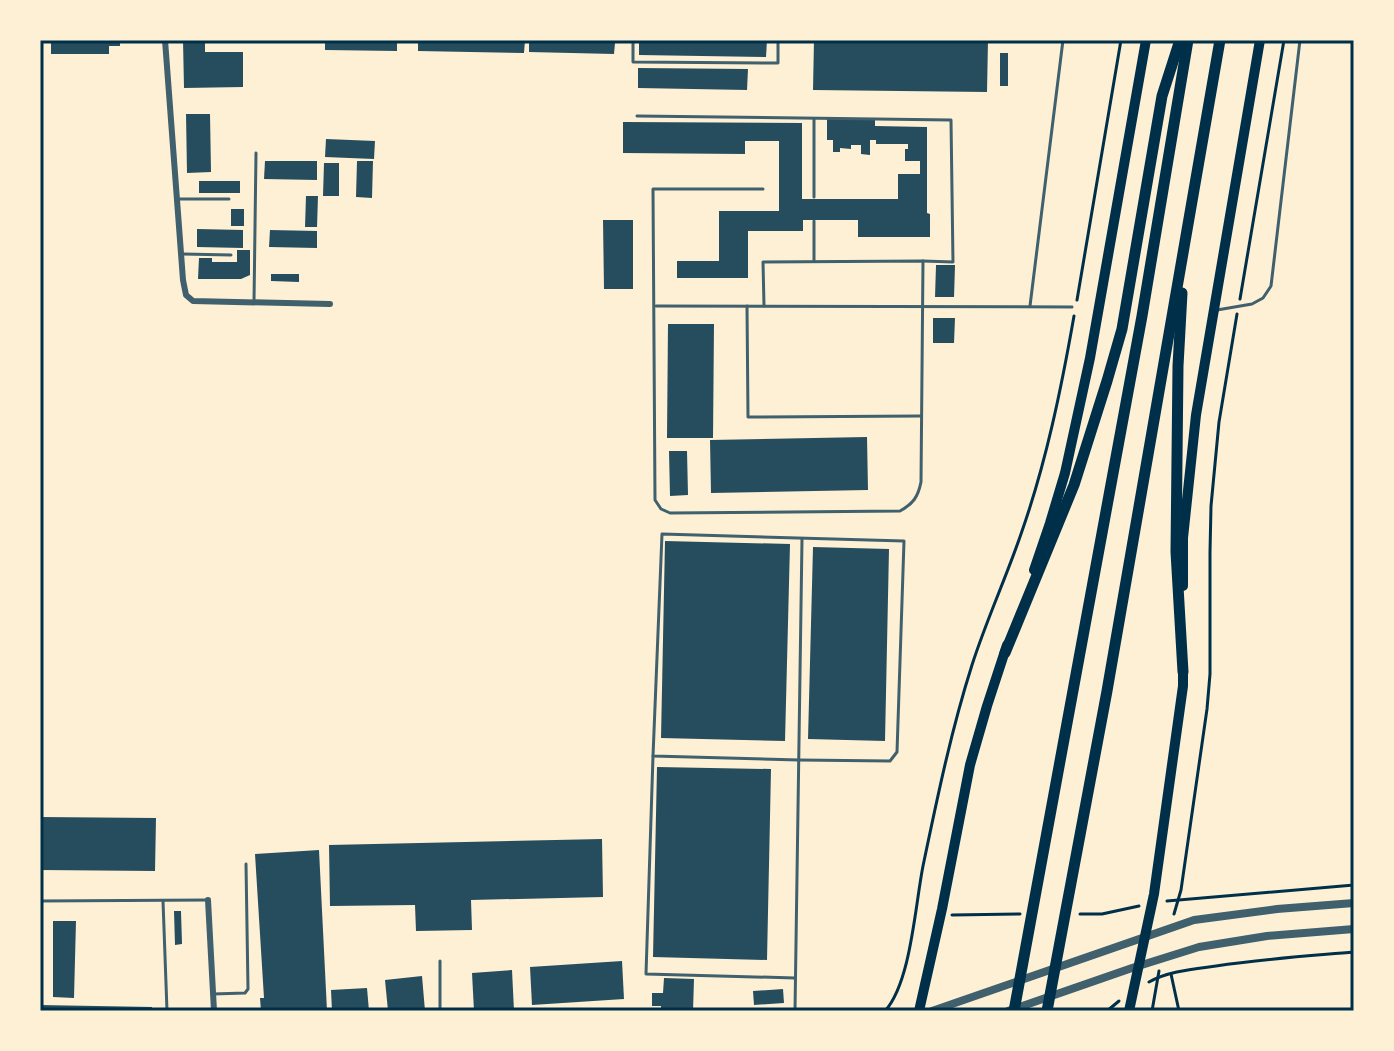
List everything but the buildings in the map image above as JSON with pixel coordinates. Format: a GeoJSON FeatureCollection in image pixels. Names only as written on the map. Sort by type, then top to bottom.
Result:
{"type":"FeatureCollection","features":[{"type":"Feature","properties":{"kind":"highway"},"geometry":{"type":"LineString","coordinates":[[1005,653],[1074,485],[1111,368],[1122,329],[1162,96],[1180,40]]}},
{"type":"Feature","properties":{"kind":"highway"},"geometry":{"type":"LineString","coordinates":[[1011,1011],[1075,684],[1188,40]]}},
{"type":"Feature","properties":{"kind":"highway"},"geometry":{"type":"LineString","coordinates":[[1047,1011],[1107,691],[1220,40]]}},
{"type":"Feature","properties":{"kind":"highway"},"geometry":{"type":"LineString","coordinates":[[1183,672],[1176,552],[1176,481],[1184,244]]}},
{"type":"Feature","properties":{"kind":"main road"},"geometry":{"type":"LineString","coordinates":[[919,1011],[970,765],[1065,473],[1090,358],[1146,40]]}},
{"type":"Feature","properties":{"kind":"main road"},"geometry":{"type":"LineString","coordinates":[[1129,1011],[1152,903],[1183,686],[1183,538],[1196,415],[1260,40]]}},
{"type":"Feature","properties":{"kind":"street"},"geometry":{"type":"LineString","coordinates":[[165,40],[186,295],[193,301],[330,304]]}},
{"type":"Feature","properties":{"kind":"street"},"geometry":{"type":"LineString","coordinates":[[208,900],[214,1011]]}},
{"type":"Feature","properties":{"kind":"street"},"geometry":{"type":"LineString","coordinates":[[932,1011],[1194,920],[1263,910],[1354,903]]}},
{"type":"Feature","properties":{"kind":"street"},"geometry":{"type":"LineString","coordinates":[[1011,1011],[1199,947],[1253,938],[1354,929]]}},
{"type":"Feature","properties":{"kind":"lane"},"geometry":{"type":"LineString","coordinates":[[633,40],[633,62],[778,63],[778,40]]}},
{"type":"Feature","properties":{"kind":"lane"},"geometry":{"type":"LineString","coordinates":[[1029,307],[1063,40]]}},
{"type":"Feature","properties":{"kind":"lane"},"geometry":{"type":"LineString","coordinates":[[1217,310],[1252,304],[1263,298],[1271,286],[1300,40]]}},
{"type":"Feature","properties":{"kind":"lane"},"geometry":{"type":"LineString","coordinates":[[637,116],[951,120],[953,262],[763,262],[764,306]]}},
{"type":"Feature","properties":{"kind":"lane"},"geometry":{"type":"LineString","coordinates":[[814,119],[814,197]]}},
{"type":"Feature","properties":{"kind":"lane"},"geometry":{"type":"LineString","coordinates":[[254,302],[256,153]]}},
{"type":"Feature","properties":{"kind":"lane"},"geometry":{"type":"LineString","coordinates":[[763,189],[653,189],[655,500],[661,509],[670,513],[900,511],[911,505],[919,493],[921,482],[923,261]]}},
{"type":"Feature","properties":{"kind":"lane"},"geometry":{"type":"LineString","coordinates":[[177,199],[229,199]]}},
{"type":"Feature","properties":{"kind":"lane"},"geometry":{"type":"LineString","coordinates":[[814,221],[814,262]]}},
{"type":"Feature","properties":{"kind":"lane"},"geometry":{"type":"LineString","coordinates":[[181,254],[231,255]]}},
{"type":"Feature","properties":{"kind":"lane"},"geometry":{"type":"LineString","coordinates":[[655,306],[1072,307]]}},
{"type":"Feature","properties":{"kind":"lane"},"geometry":{"type":"LineString","coordinates":[[747,306],[748,417],[923,416]]}},
{"type":"Feature","properties":{"kind":"lane"},"geometry":{"type":"LineString","coordinates":[[653,756],[890,761],[897,752],[904,541],[662,534],[653,756],[646,974],[795,978]]}},
{"type":"Feature","properties":{"kind":"lane"},"geometry":{"type":"LineString","coordinates":[[795,1011],[802,537]]}},
{"type":"Feature","properties":{"kind":"lane"},"geometry":{"type":"LineString","coordinates":[[213,994],[245,993],[248,989],[246,864]]}},
{"type":"Feature","properties":{"kind":"lane"},"geometry":{"type":"LineString","coordinates":[[40,901],[208,900]]}},
{"type":"Feature","properties":{"kind":"lane"},"geometry":{"type":"LineString","coordinates":[[163,901],[167,1011]]}},
{"type":"Feature","properties":{"kind":"lane"},"geometry":{"type":"LineString","coordinates":[[440,961],[440,1011]]}},
{"type":"Feature","properties":{"kind":"path"},"geometry":{"type":"LineString","coordinates":[[885,1011],[899,989],[906,963],[929,836],[959,710],[988,620],[1021,534],[1058,405],[1121,40]]}},
{"type":"Feature","properties":{"kind":"path"},"geometry":{"type":"LineString","coordinates":[[1240,300],[1284,40]]}},
{"type":"Feature","properties":{"kind":"path"},"geometry":{"type":"LineString","coordinates":[[1170,928],[1178,899],[1207,709],[1211,506],[1219,422],[1237,315]]}},
{"type":"Feature","properties":{"kind":"path"},"geometry":{"type":"LineString","coordinates":[[1073,914],[1102,914],[1178,899],[1354,885]]}},
{"type":"Feature","properties":{"kind":"path"},"geometry":{"type":"LineString","coordinates":[[914,914],[1029,914]]}},
{"type":"Feature","properties":{"kind":"path"},"geometry":{"type":"LineString","coordinates":[[1157,977],[1263,959],[1354,952]]}},
{"type":"Feature","properties":{"kind":"path"},"geometry":{"type":"LineString","coordinates":[[1152,1011],[1162,958]]}},
{"type":"Feature","properties":{"kind":"path"},"geometry":{"type":"LineString","coordinates":[[1171,974],[1179,1011]]}}]}
